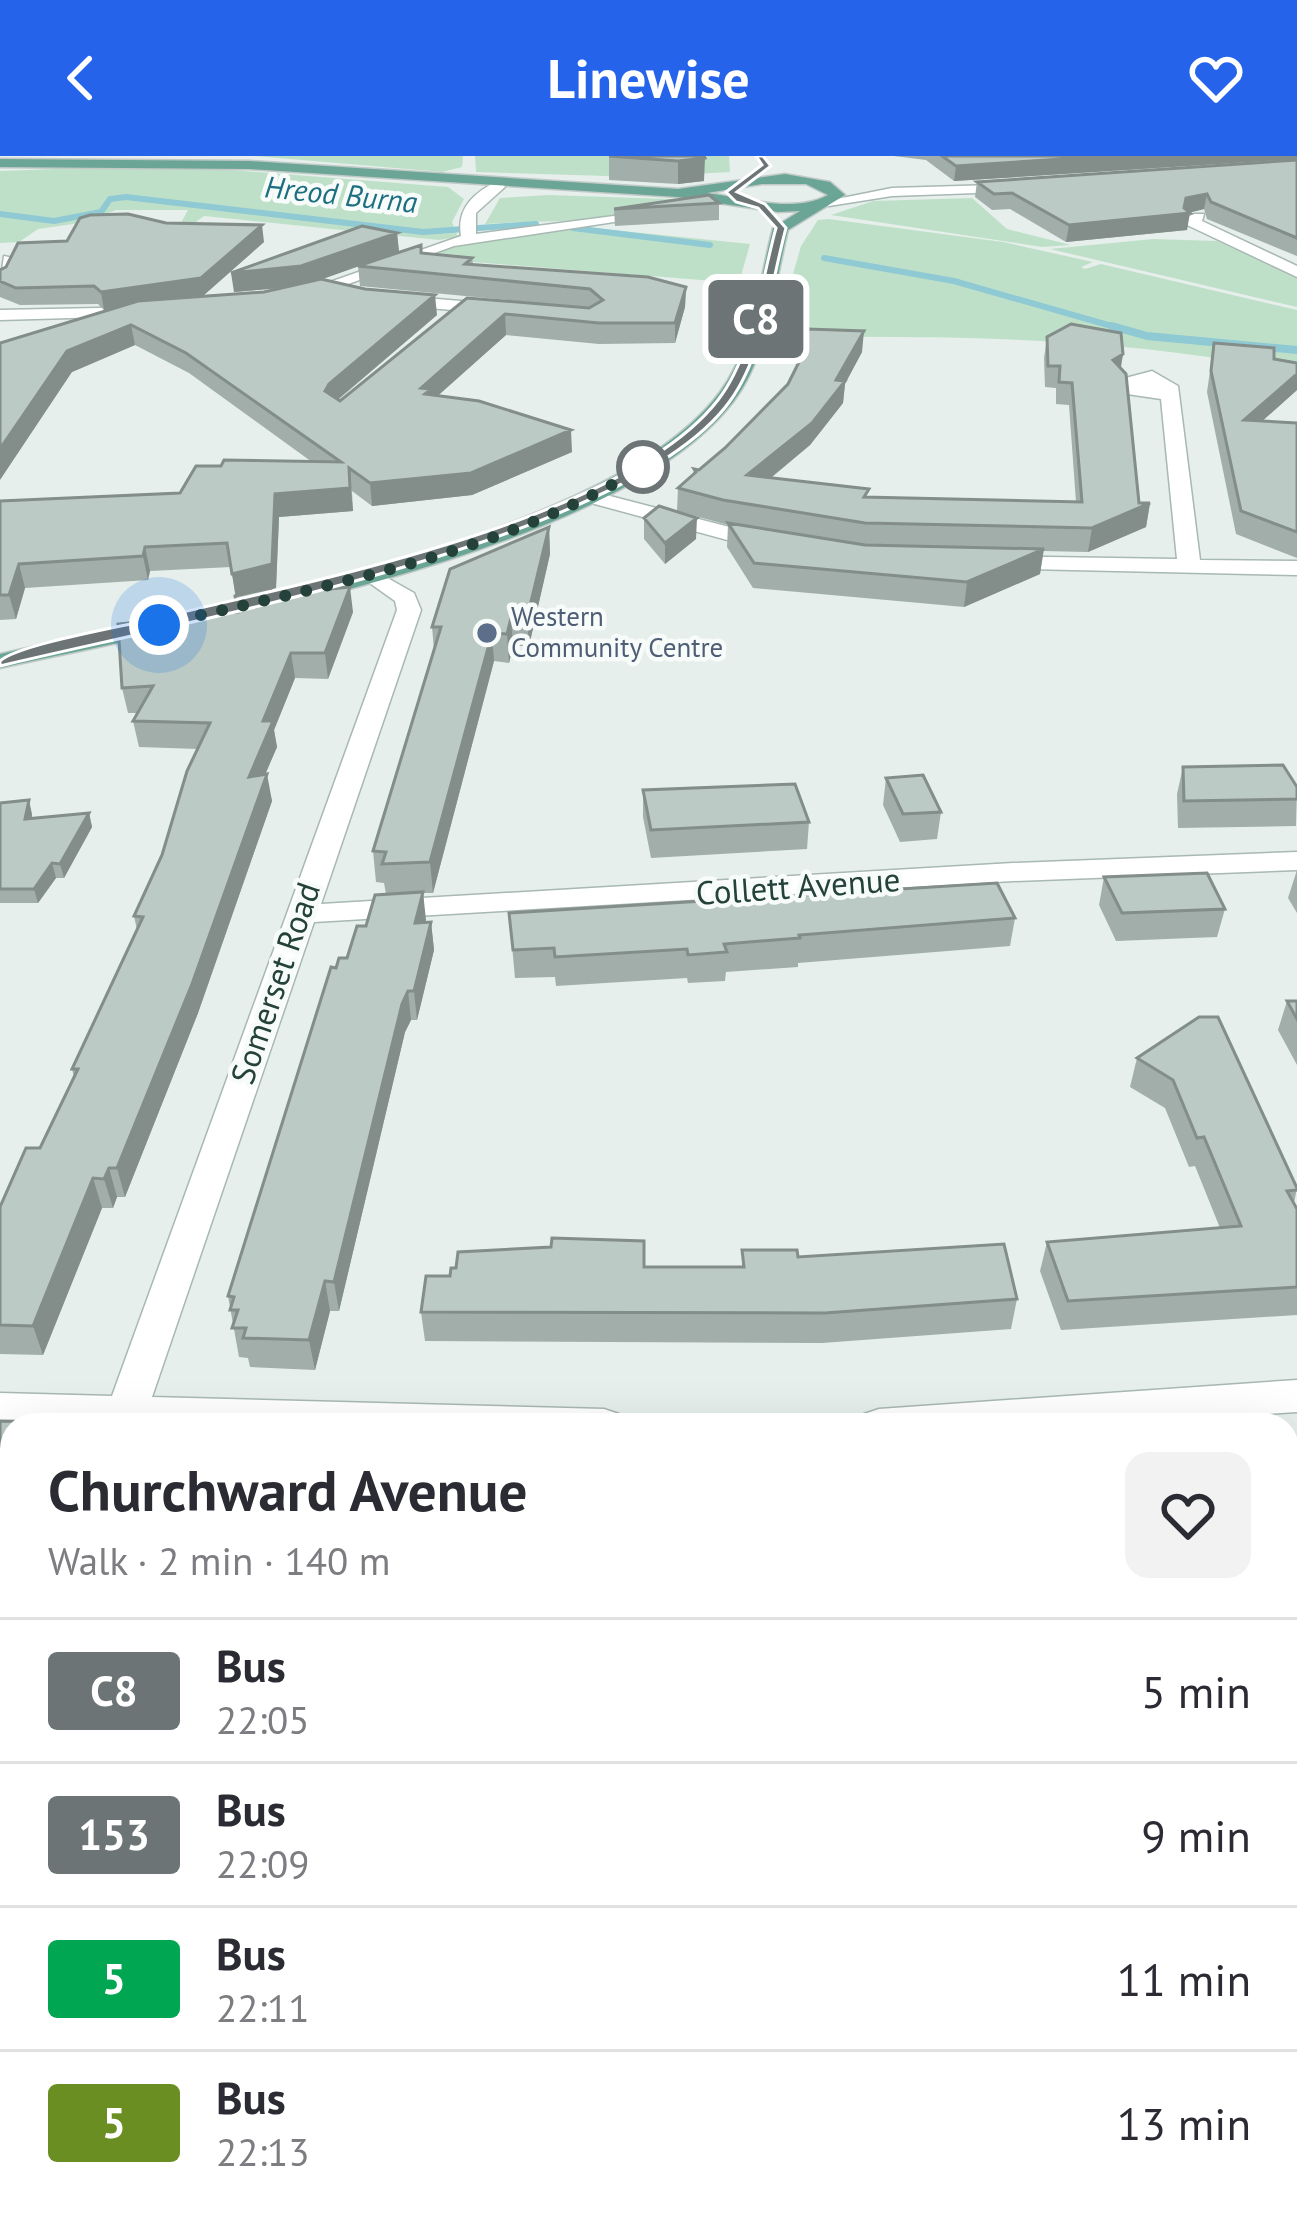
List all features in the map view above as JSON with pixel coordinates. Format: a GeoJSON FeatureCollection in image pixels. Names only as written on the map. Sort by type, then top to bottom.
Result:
{"type":"FeatureCollection","features":[{"type":"Feature","properties":{"kind":"main road"},"geometry":{"type":"LineString","coordinates":[[0,164],[214,163],[678,193],[739,191],[798,180],[824,184],[838,193],[781,228],[745,359],[725,399],[682,441],[587,496],[462,545],[368,574],[0,661]]}},
{"type":"Feature","properties":{"kind":"main road"},"geometry":{"type":"LineString","coordinates":[[739,191],[762,206],[781,228]]}},
{"type":"Feature","properties":{"kind":"main road"},"geometry":{"type":"LineString","coordinates":[[762,206],[826,203]]}},
{"type":"Feature","properties":{"kind":"street"},"geometry":{"type":"LineString","coordinates":[[467,232],[470,207],[500,184]]}},
{"type":"Feature","properties":{"kind":"street"},"geometry":{"type":"LineString","coordinates":[[824,184],[892,192]]}},
{"type":"Feature","properties":{"kind":"street"},"geometry":{"type":"LineString","coordinates":[[826,203],[892,192],[1034,188]]}},
{"type":"Feature","properties":{"kind":"street"},"geometry":{"type":"LineString","coordinates":[[281,300],[322,290],[467,232],[718,205]]}},
{"type":"Feature","properties":{"kind":"street"},"geometry":{"type":"LineString","coordinates":[[1199,217],[1190,221],[1297,272]]}},
{"type":"Feature","properties":{"kind":"street"},"geometry":{"type":"LineString","coordinates":[[1181,238],[1215,235]]}},
{"type":"Feature","properties":{"kind":"street"},"geometry":{"type":"LineString","coordinates":[[0,279],[10,260]]}},
{"type":"Feature","properties":{"kind":"street"},"geometry":{"type":"LineString","coordinates":[[322,290],[362,298],[527,312]]}},
{"type":"Feature","properties":{"kind":"street"},"geometry":{"type":"LineString","coordinates":[[447,321],[464,305]]}},
{"type":"Feature","properties":{"kind":"street"},"geometry":{"type":"LineString","coordinates":[[73,330],[166,307]]}},
{"type":"Feature","properties":{"kind":"street"},"geometry":{"type":"LineString","coordinates":[[0,315],[141,311]]}},
{"type":"Feature","properties":{"kind":"street"},"geometry":{"type":"LineString","coordinates":[[1170,394],[1189,565]]}},
{"type":"Feature","properties":{"kind":"street"},"geometry":{"type":"LineString","coordinates":[[587,496],[719,534],[792,549]]}},
{"type":"Feature","properties":{"kind":"street"},"geometry":{"type":"LineString","coordinates":[[979,562],[1297,568]]}},
{"type":"Feature","properties":{"kind":"street","name":"Somerset Road"},"geometry":{"type":"LineString","coordinates":[[126,1413],[410,610],[406,598],[368,574]]}},
{"type":"Feature","properties":{"kind":"street","name":"Collett Avenue"},"geometry":{"type":"LineString","coordinates":[[299,914],[1013,872],[1297,861]]}},
{"type":"Feature","properties":{"kind":"street"},"geometry":{"type":"LineString","coordinates":[[1052,1413],[1297,1396]]}},
{"type":"Feature","properties":{"kind":"street"},"geometry":{"type":"LineString","coordinates":[[0,1409],[101,1413]]}},
{"type":"Feature","properties":{"kind":"green space"},"geometry":{"type":"Polygon","coordinates":[[[255,156],[463,156],[462,167],[442,172],[255,156]]]}},
{"type":"Feature","properties":{"kind":"green space"},"geometry":{"type":"Polygon","coordinates":[[[475,156],[729,156],[730,172],[639,177],[476,172],[475,156]]]}},
{"type":"Feature","properties":{"kind":"green space"},"geometry":{"type":"Polygon","coordinates":[[[218,169],[448,187],[464,199],[452,222],[458,237],[439,240],[204,216],[181,223],[188,210],[116,210],[87,222],[38,229],[19,242],[0,243],[0,171],[218,169]]]}},
{"type":"Feature","properties":{"kind":"green space"},"geometry":{"type":"Polygon","coordinates":[[[500,198],[697,200],[646,214],[485,224],[500,198]]]}},
{"type":"Feature","properties":{"kind":"green space"},"geometry":{"type":"Polygon","coordinates":[[[972,198],[1007,229],[1071,245],[1042,247],[831,215],[873,201],[972,198]]]}},
{"type":"Feature","properties":{"kind":"green space"},"geometry":{"type":"Polygon","coordinates":[[[818,220],[1003,242],[1093,262],[1081,267],[1085,269],[1101,264],[1297,310],[1297,372],[1101,345],[973,338],[775,337],[801,246],[818,220]]]}},
{"type":"Feature","properties":{"kind":"green space"},"geometry":{"type":"Polygon","coordinates":[[[574,226],[750,244],[739,283],[422,258],[462,242],[574,226]]]}},
{"type":"Feature","properties":{"kind":"green space"},"geometry":{"type":"Polygon","coordinates":[[[1153,239],[1217,241],[1297,277],[1297,307],[1050,249],[1153,239]]]}},
{"type":"Feature","properties":{"kind":"building"},"geometry":{"type":"Polygon","coordinates":[[[609,156],[704,156],[705,158],[678,161],[609,156]]]}},
{"type":"Feature","properties":{"kind":"building"},"geometry":{"type":"Polygon","coordinates":[[[942,156],[1107,156],[956,166],[942,156]]]}},
{"type":"Feature","properties":{"kind":"building"},"geometry":{"type":"Polygon","coordinates":[[[1297,160],[1297,238],[1211,202],[1207,194],[1186,198],[1184,208],[1190,213],[1069,225],[1012,193],[994,194],[977,182],[1297,160]]]}},
{"type":"Feature","properties":{"kind":"building"},"geometry":{"type":"Polygon","coordinates":[[[709,195],[719,203],[614,209],[709,195]]]}},
{"type":"Feature","properties":{"kind":"building"},"geometry":{"type":"Polygon","coordinates":[[[128,214],[166,223],[262,225],[201,278],[101,292],[94,286],[16,288],[0,281],[0,270],[18,243],[67,241],[80,218],[128,214]]]}},
{"type":"Feature","properties":{"kind":"building"},"geometry":{"type":"Polygon","coordinates":[[[362,226],[397,233],[301,266],[231,273],[362,226]]]}},
{"type":"Feature","properties":{"kind":"building"},"geometry":{"type":"Polygon","coordinates":[[[421,245],[421,253],[472,258],[465,264],[648,277],[686,287],[675,323],[599,323],[505,314],[421,388],[431,389],[425,394],[479,401],[571,430],[471,473],[370,483],[349,468],[350,488],[275,494],[272,564],[232,574],[227,543],[145,547],[143,556],[19,564],[9,595],[0,595],[0,501],[180,493],[196,466],[221,466],[224,460],[341,462],[186,353],[131,325],[67,351],[0,449],[0,343],[138,301],[264,292],[321,279],[365,289],[435,295],[329,384],[325,391],[340,401],[467,298],[589,308],[603,300],[590,289],[358,266],[421,245]]]}},
{"type":"Feature","properties":{"kind":"building"},"geometry":{"type":"Polygon","coordinates":[[[1071,324],[1121,333],[1123,354],[1113,360],[1126,374],[1139,503],[1150,503],[1092,528],[865,523],[678,488],[788,384],[808,329],[864,331],[836,380],[845,381],[812,423],[747,475],[869,489],[864,497],[1082,502],[1072,383],[1059,382],[1060,366],[1048,366],[1047,337],[1071,324]]]}},
{"type":"Feature","properties":{"kind":"building"},"geometry":{"type":"Polygon","coordinates":[[[1214,343],[1274,348],[1274,359],[1297,363],[1297,374],[1244,420],[1297,423],[1297,532],[1241,511],[1211,371],[1214,343]]]}},
{"type":"Feature","properties":{"kind":"building"},"geometry":{"type":"Polygon","coordinates":[[[659,506],[697,518],[665,543],[644,518],[659,506]]]}},
{"type":"Feature","properties":{"kind":"building"},"geometry":{"type":"Polygon","coordinates":[[[728,523],[865,545],[1044,549],[967,582],[754,563],[728,523]]]}},
{"type":"Feature","properties":{"kind":"building"},"geometry":{"type":"Polygon","coordinates":[[[549,527],[527,618],[511,618],[507,634],[492,633],[430,862],[382,864],[386,852],[373,851],[441,627],[432,627],[450,569],[549,527]]]}},
{"type":"Feature","properties":{"kind":"building"},"geometry":{"type":"Polygon","coordinates":[[[350,587],[325,653],[291,653],[263,721],[273,721],[249,777],[267,774],[192,984],[117,1168],[109,1168],[104,1179],[93,1178],[33,1326],[0,1325],[0,1207],[26,1148],[40,1148],[78,1069],[72,1069],[143,917],[134,916],[162,855],[187,771],[210,723],[133,721],[153,686],[122,688],[118,624],[238,612],[235,596],[271,588],[271,595],[350,587]]]}},
{"type":"Feature","properties":{"kind":"building"},"geometry":{"type":"Polygon","coordinates":[[[1283,765],[1297,787],[1297,799],[1184,801],[1183,767],[1283,765]]]}},
{"type":"Feature","properties":{"kind":"building"},"geometry":{"type":"Polygon","coordinates":[[[923,775],[941,812],[903,814],[886,778],[923,775]]]}},
{"type":"Feature","properties":{"kind":"building"},"geometry":{"type":"Polygon","coordinates":[[[795,784],[809,822],[651,830],[643,790],[795,784]]]}},
{"type":"Feature","properties":{"kind":"building"},"geometry":{"type":"Polygon","coordinates":[[[29,800],[25,819],[89,813],[60,864],[52,863],[34,889],[0,889],[0,803],[29,800]]]}},
{"type":"Feature","properties":{"kind":"building"},"geometry":{"type":"Polygon","coordinates":[[[1207,873],[1225,909],[1122,913],[1104,877],[1207,873]]]}},
{"type":"Feature","properties":{"kind":"building"},"geometry":{"type":"Polygon","coordinates":[[[997,883],[1015,918],[799,935],[724,944],[727,952],[688,955],[687,949],[555,957],[554,948],[513,950],[509,913],[997,883]]]}},
{"type":"Feature","properties":{"kind":"building"},"geometry":{"type":"Polygon","coordinates":[[[423,892],[415,923],[431,922],[414,991],[408,991],[402,1004],[334,1282],[325,1281],[309,1340],[243,1338],[246,1328],[232,1328],[238,1310],[230,1310],[234,1297],[228,1296],[331,967],[336,968],[339,958],[347,958],[357,926],[366,926],[375,895],[423,892]]]}},
{"type":"Feature","properties":{"kind":"building"},"geometry":{"type":"Polygon","coordinates":[[[1199,1017],[1218,1017],[1297,1188],[1287,1191],[1297,1209],[1297,1287],[1068,1301],[1047,1242],[1241,1226],[1204,1137],[1197,1138],[1173,1080],[1137,1058],[1199,1017]]]}},
{"type":"Feature","properties":{"kind":"building"},"geometry":{"type":"Polygon","coordinates":[[[552,1238],[644,1241],[644,1267],[744,1267],[742,1250],[797,1250],[798,1257],[1004,1244],[1017,1299],[825,1313],[421,1312],[426,1276],[450,1276],[458,1252],[551,1247],[552,1238]]]}},
{"type":"Feature","properties":{"kind":"waterway","name":"Hreod Burna"},"geometry":{"type":"LineString","coordinates":[[0,214],[54,221],[101,212],[110,199],[126,197],[423,232],[536,224]]}},
{"type":"Feature","properties":{"kind":"waterway","name":"Hreod Burna"},"geometry":{"type":"LineString","coordinates":[[573,228],[710,245]]}},
{"type":"Feature","properties":{"kind":"waterway","name":"Hreod Burna"},"geometry":{"type":"LineString","coordinates":[[824,258],[954,281],[1122,329]]}},
{"type":"Feature","properties":{"kind":"waterway","name":"Hreod Burna"},"geometry":{"type":"LineString","coordinates":[[1112,326],[1147,336],[1297,350]]}},
{"type":"Feature","properties":{"kind":"bus line","name":"C8"},"geometry":{"type":"LineString","coordinates":[[0,661],[419,559],[587,496],[658,457],[682,441],[725,399],[745,359],[781,228],[762,206],[739,200],[731,192],[766,166],[760,156]]}},
{"type":"Feature","properties":{"kind":"place","name":"Western Community Centre"},"geometry":{"type":"Point","coordinates":[487,633]}},
{"type":"Feature","properties":{"kind":"route"},"geometry":{"type":"LineString","coordinates":[[159,625],[323,586],[462,545],[537,518],[643,467]]}}]}
